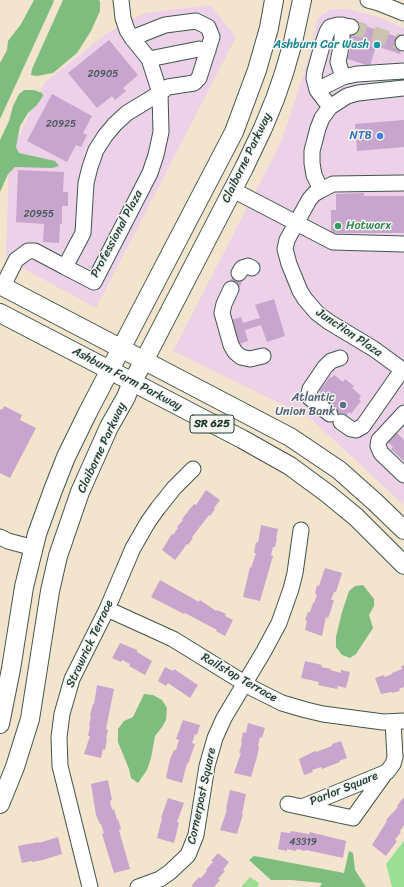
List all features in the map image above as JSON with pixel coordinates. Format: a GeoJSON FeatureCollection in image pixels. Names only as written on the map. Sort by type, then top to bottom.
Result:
{"type":"FeatureCollection","features":[{"type":"Feature","properties":{"kind":"main road","name":"Claiborne Parkway"},"geometry":{"type":"LineString","coordinates":[[0,724],[11,670],[24,587],[44,514],[66,457],[109,370],[236,126],[257,70],[269,28],[274,0]]}},
{"type":"Feature","properties":{"kind":"main road","name":"Claiborne Parkway"},"geometry":{"type":"LineString","coordinates":[[0,804],[16,767],[30,719],[44,620],[50,591],[62,543],[80,492],[93,461],[132,382],[244,168],[275,99],[293,42],[302,0]]}},
{"type":"Feature","properties":{"kind":"main road","name":"Ashburn Farm Parkway"},"geometry":{"type":"LineString","coordinates":[[1,285],[290,437],[339,470],[404,530]]}},
{"type":"Feature","properties":{"kind":"main road","name":"Ashburn Farm Parkway"},"geometry":{"type":"LineString","coordinates":[[0,313],[267,453],[306,477],[356,517],[404,565]]}},
{"type":"Feature","properties":{"kind":"street","name":"Professional Plaza"},"geometry":{"type":"LineString","coordinates":[[65,267],[94,282],[150,173],[161,132],[160,93],[149,59],[127,30],[123,18],[121,0]]}},
{"type":"Feature","properties":{"kind":"street"},"geometry":{"type":"LineString","coordinates":[[368,0],[404,13]]}},
{"type":"Feature","properties":{"kind":"street"},"geometry":{"type":"LineString","coordinates":[[1,285],[16,260],[28,251],[35,251],[65,267],[83,233],[86,183],[96,150],[105,136],[123,116],[168,87],[194,83],[198,78],[212,36],[208,27],[196,21],[165,24],[132,38]]}},
{"type":"Feature","properties":{"kind":"street"},"geometry":{"type":"LineString","coordinates":[[330,107],[317,90],[314,78],[327,32],[330,27],[335,25],[346,26],[338,62],[343,77]]}},
{"type":"Feature","properties":{"kind":"street"},"geometry":{"type":"LineString","coordinates":[[149,59],[199,49],[208,51]]}},
{"type":"Feature","properties":{"kind":"street"},"geometry":{"type":"LineString","coordinates":[[317,90],[343,77],[357,74],[404,71]]}},
{"type":"Feature","properties":{"kind":"street"},"geometry":{"type":"LineString","coordinates":[[404,88],[358,93],[347,96],[330,107],[322,118],[312,151],[314,175],[321,190],[333,184],[404,183]]}},
{"type":"Feature","properties":{"kind":"street"},"geometry":{"type":"LineString","coordinates":[[232,190],[333,242],[404,244]]}},
{"type":"Feature","properties":{"kind":"street","name":"Junction Plaza"},"geometry":{"type":"LineString","coordinates":[[321,190],[308,200],[288,240],[285,249],[289,264],[305,299],[317,313],[329,322],[374,349],[403,370]]}},
{"type":"Feature","properties":{"kind":"street"},"geometry":{"type":"LineString","coordinates":[[231,289],[224,304],[222,313],[231,345],[235,352],[241,357],[250,359],[263,356]]}},
{"type":"Feature","properties":{"kind":"street"},"geometry":{"type":"LineString","coordinates":[[340,358],[331,361],[325,366],[308,394],[310,398],[350,429],[356,430],[362,426],[403,370]]}},
{"type":"Feature","properties":{"kind":"street"},"geometry":{"type":"LineString","coordinates":[[401,423],[383,444],[385,450],[404,468]]}},
{"type":"Feature","properties":{"kind":"street"},"geometry":{"type":"LineString","coordinates":[[401,423],[379,440],[378,446],[381,453],[404,475]]}},
{"type":"Feature","properties":{"kind":"street","name":"Strawrick Terrace"},"geometry":{"type":"LineString","coordinates":[[90,887],[62,779],[60,760],[60,731],[62,714],[72,679],[107,608],[128,559],[148,522],[174,488],[193,468]]}},
{"type":"Feature","properties":{"kind":"street","name":"Cornerpost Square"},"geometry":{"type":"LineString","coordinates":[[138,887],[160,879],[188,855],[196,835],[204,780],[210,753],[224,718],[279,623],[291,589],[300,548],[301,530]]}},
{"type":"Feature","properties":{"kind":"street"},"geometry":{"type":"LineString","coordinates":[[0,537],[8,541],[34,548]]}},
{"type":"Feature","properties":{"kind":"street","name":"Railstop Terrace"},"geometry":{"type":"LineString","coordinates":[[107,608],[173,639],[244,683],[282,703],[306,710],[383,722],[398,721]]}},
{"type":"Feature","properties":{"kind":"street","name":"Parlor Square"},"geometry":{"type":"LineString","coordinates":[[387,772],[295,806],[353,818],[393,764],[398,721]]}},
{"type":"Feature","properties":{"kind":"shaded area"},"geometry":{"type":"Polygon","coordinates":[[[210,5],[236,37],[96,308],[6,259],[9,158],[44,83],[107,33],[145,13],[210,5]]]}},
{"type":"Feature","properties":{"kind":"shaded area"},"geometry":{"type":"Polygon","coordinates":[[[331,9],[349,9],[381,18],[404,28],[404,505],[310,418],[173,351],[281,142],[309,58],[317,19],[331,9]]]}},
{"type":"Feature","properties":{"kind":"green space"},"geometry":{"type":"Polygon","coordinates":[[[34,0],[54,1],[0,119],[0,63],[7,50],[8,41],[21,24],[34,0]]]}},
{"type":"Feature","properties":{"kind":"green space"},"geometry":{"type":"Polygon","coordinates":[[[63,0],[99,0],[100,11],[91,31],[77,53],[53,73],[37,76],[31,75],[32,69],[63,0]]]}},
{"type":"Feature","properties":{"kind":"green space"},"geometry":{"type":"Polygon","coordinates":[[[24,90],[34,90],[42,93],[43,96],[37,105],[28,113],[20,126],[16,147],[19,153],[55,161],[59,166],[52,168],[15,167],[8,174],[0,192],[0,140],[9,121],[13,106],[19,94],[24,90]]]}},
{"type":"Feature","properties":{"kind":"green space"},"geometry":{"type":"Polygon","coordinates":[[[363,585],[374,599],[374,606],[369,615],[373,628],[356,654],[350,658],[342,655],[336,647],[336,637],[349,591],[355,586],[363,585]]]}},
{"type":"Feature","properties":{"kind":"green space"},"geometry":{"type":"Polygon","coordinates":[[[144,694],[153,695],[162,700],[167,708],[166,720],[155,736],[147,770],[138,783],[131,778],[118,742],[118,729],[124,721],[133,717],[144,694]]]}},
{"type":"Feature","properties":{"kind":"green space"},"geometry":{"type":"Polygon","coordinates":[[[404,841],[404,887],[392,887],[386,864],[404,841]]]}},
{"type":"Feature","properties":{"kind":"green space"},"geometry":{"type":"Polygon","coordinates":[[[349,851],[353,853],[355,870],[366,887],[320,887],[322,883],[271,880],[249,860],[254,856],[344,873],[349,851]]]}},
{"type":"Feature","properties":{"kind":"green space"},"geometry":{"type":"Polygon","coordinates":[[[250,877],[259,883],[258,887],[241,887],[250,877]]]}},
{"type":"Feature","properties":{"kind":"building","name":"Ashburn Car Wash"},"geometry":{"type":"Polygon","coordinates":[[[353,22],[404,39],[400,54],[376,46],[370,66],[347,59],[354,39],[348,37],[353,22]]]}},
{"type":"Feature","properties":{"kind":"building"},"geometry":{"type":"Polygon","coordinates":[[[109,40],[138,75],[123,88],[126,91],[115,100],[112,96],[97,108],[68,73],[109,40]]]}},
{"type":"Feature","properties":{"kind":"building"},"geometry":{"type":"Polygon","coordinates":[[[52,94],[92,116],[83,133],[87,135],[81,147],[76,145],[67,162],[27,141],[52,94]]]}},
{"type":"Feature","properties":{"kind":"building","name":"NTB"},"geometry":{"type":"Polygon","coordinates":[[[404,120],[404,147],[357,151],[355,124],[404,120]]]}},
{"type":"Feature","properties":{"kind":"building"},"geometry":{"type":"Polygon","coordinates":[[[18,170],[64,172],[63,192],[68,192],[68,206],[62,206],[62,224],[60,224],[59,243],[43,242],[44,224],[16,222],[18,170]]]}},
{"type":"Feature","properties":{"kind":"building"},"geometry":{"type":"Polygon","coordinates":[[[364,193],[364,196],[404,196],[404,233],[331,233],[331,210],[336,210],[336,194],[364,193]]]}},
{"type":"Feature","properties":{"kind":"building"},"geometry":{"type":"Polygon","coordinates":[[[235,272],[245,276],[237,292],[227,287],[235,272]]]}},
{"type":"Feature","properties":{"kind":"building"},"geometry":{"type":"Polygon","coordinates":[[[274,299],[285,336],[267,342],[261,325],[245,330],[248,341],[236,345],[228,321],[241,317],[243,323],[260,318],[255,305],[274,299]]]}},
{"type":"Feature","properties":{"kind":"building","name":"Atlantic Union Bank"},"geometry":{"type":"Polygon","coordinates":[[[334,375],[343,382],[345,379],[354,386],[352,388],[361,396],[359,399],[361,401],[351,414],[349,412],[337,426],[327,419],[318,397],[321,392],[319,391],[330,377],[331,378],[334,375]]]}},
{"type":"Feature","properties":{"kind":"building"},"geometry":{"type":"Polygon","coordinates":[[[4,406],[22,415],[20,420],[36,428],[10,478],[0,473],[0,409],[2,410],[4,406]]]}},
{"type":"Feature","properties":{"kind":"building"},"geometry":{"type":"Polygon","coordinates":[[[397,433],[404,440],[404,461],[391,449],[393,447],[388,442],[397,433]]]}},
{"type":"Feature","properties":{"kind":"building"},"geometry":{"type":"Polygon","coordinates":[[[206,490],[220,500],[210,516],[209,515],[192,537],[193,538],[188,545],[187,544],[175,560],[162,550],[172,534],[173,535],[178,528],[177,527],[183,520],[182,519],[194,504],[196,505],[206,490]]]}},
{"type":"Feature","properties":{"kind":"building"},"geometry":{"type":"Polygon","coordinates":[[[261,525],[278,529],[275,547],[273,547],[271,555],[273,556],[260,601],[243,597],[250,567],[251,568],[256,553],[254,553],[256,542],[258,543],[261,525]]]}},
{"type":"Feature","properties":{"kind":"building"},"geometry":{"type":"Polygon","coordinates":[[[325,568],[342,573],[336,592],[334,592],[331,600],[334,600],[328,618],[326,617],[322,636],[305,630],[307,621],[305,620],[314,603],[317,595],[315,594],[317,585],[319,586],[325,568]]]}},
{"type":"Feature","properties":{"kind":"building"},"geometry":{"type":"Polygon","coordinates":[[[160,580],[199,602],[200,600],[216,611],[217,610],[226,614],[225,616],[233,620],[225,636],[216,631],[217,630],[185,613],[184,614],[151,597],[160,580]]]}},
{"type":"Feature","properties":{"kind":"building"},"geometry":{"type":"Polygon","coordinates":[[[120,643],[137,650],[137,652],[152,661],[145,675],[129,666],[130,664],[122,660],[121,662],[112,658],[120,643]]]}},
{"type":"Feature","properties":{"kind":"building"},"geometry":{"type":"Polygon","coordinates":[[[305,661],[322,665],[321,667],[341,673],[341,670],[350,672],[346,688],[338,686],[337,689],[318,685],[319,682],[301,678],[305,661]]]}},
{"type":"Feature","properties":{"kind":"building"},"geometry":{"type":"Polygon","coordinates":[[[404,665],[404,687],[399,689],[400,691],[381,694],[375,678],[384,675],[385,677],[392,674],[402,669],[401,666],[404,665]]]}},
{"type":"Feature","properties":{"kind":"building"},"geometry":{"type":"Polygon","coordinates":[[[165,667],[173,671],[174,669],[198,685],[190,698],[168,683],[166,686],[158,681],[165,667]]]}},
{"type":"Feature","properties":{"kind":"building"},"geometry":{"type":"Polygon","coordinates":[[[97,685],[114,689],[106,729],[108,730],[105,750],[103,749],[101,758],[84,754],[90,736],[88,736],[90,715],[94,704],[97,685]]]}},
{"type":"Feature","properties":{"kind":"building"},"geometry":{"type":"Polygon","coordinates":[[[183,720],[200,725],[197,735],[195,734],[192,743],[195,744],[188,764],[187,763],[182,783],[166,778],[170,759],[174,750],[176,750],[179,740],[176,739],[183,720]]]}},
{"type":"Feature","properties":{"kind":"building"},"geometry":{"type":"Polygon","coordinates":[[[248,723],[265,728],[262,738],[260,737],[257,757],[251,777],[234,773],[241,753],[239,753],[243,732],[246,733],[248,723]]]}},
{"type":"Feature","properties":{"kind":"building"},"geometry":{"type":"Polygon","coordinates":[[[341,741],[347,758],[322,769],[321,767],[312,770],[313,772],[304,775],[299,759],[341,741]]]}},
{"type":"Feature","properties":{"kind":"building"},"geometry":{"type":"Polygon","coordinates":[[[108,780],[112,800],[110,801],[112,810],[114,809],[117,820],[118,819],[121,829],[119,830],[130,869],[114,873],[102,834],[104,833],[96,815],[91,784],[108,780]]]}},
{"type":"Feature","properties":{"kind":"building"},"geometry":{"type":"Polygon","coordinates":[[[230,790],[246,794],[243,814],[237,834],[220,830],[227,810],[230,790]]]}},
{"type":"Feature","properties":{"kind":"building"},"geometry":{"type":"Polygon","coordinates":[[[168,798],[184,803],[177,822],[179,823],[174,843],[157,838],[161,818],[168,798]]]}},
{"type":"Feature","properties":{"kind":"building"},"geometry":{"type":"Polygon","coordinates":[[[403,798],[404,825],[395,840],[397,841],[386,856],[372,845],[387,821],[386,820],[398,807],[397,806],[403,798]]]}},
{"type":"Feature","properties":{"kind":"building"},"geometry":{"type":"Polygon","coordinates":[[[291,831],[309,834],[310,832],[346,841],[343,858],[306,850],[297,849],[296,851],[287,849],[287,851],[278,849],[281,832],[290,833],[291,831]]]}},
{"type":"Feature","properties":{"kind":"building"},"geometry":{"type":"Polygon","coordinates":[[[58,837],[62,854],[43,860],[22,863],[18,846],[39,843],[58,837]]]}},
{"type":"Feature","properties":{"kind":"building"},"geometry":{"type":"Polygon","coordinates":[[[218,853],[229,862],[223,870],[225,871],[218,879],[220,880],[214,887],[193,887],[192,885],[207,871],[206,870],[213,862],[211,861],[218,853]]]}},
{"type":"Feature","properties":{"kind":"tunnel"},"geometry":{"type":"LineString","coordinates":[[351,27],[403,43]]}},
{"type":"Feature","properties":{"kind":"place","name":"Ashburn Car Wash"},"geometry":{"type":"Point","coordinates":[377,45]}},
{"type":"Feature","properties":{"kind":"place","name":"NTB"},"geometry":{"type":"Point","coordinates":[380,136]}},
{"type":"Feature","properties":{"kind":"place","name":"Hotworx"},"geometry":{"type":"Point","coordinates":[338,226]}},
{"type":"Feature","properties":{"kind":"place","name":"Atlantic Union Bank"},"geometry":{"type":"Point","coordinates":[343,405]}}]}
